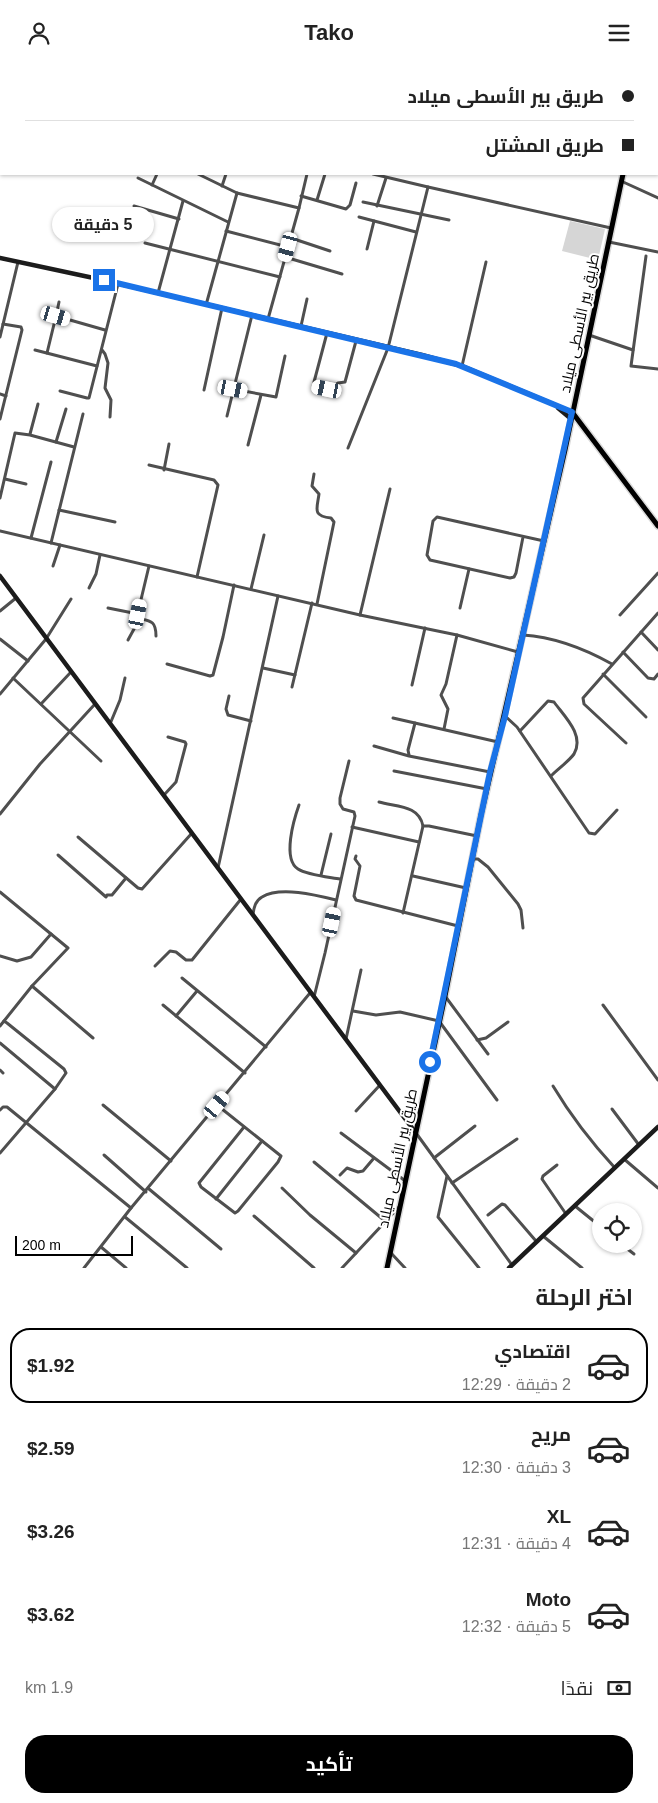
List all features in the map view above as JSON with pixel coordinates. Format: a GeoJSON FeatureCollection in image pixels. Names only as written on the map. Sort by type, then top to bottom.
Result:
{"type":"FeatureCollection","features":[{"type":"Feature","properties":{"kind":"main road","name":"طريق بير الأسطى ميلاد"},"geometry":{"type":"LineString","coordinates":[[387,1268],[490,772],[505,716],[565,450],[570,418],[623,175]]}},
{"type":"Feature","properties":{"kind":"main road"},"geometry":{"type":"LineString","coordinates":[[0,258],[252,315],[462,366],[572,412],[658,526]]}},
{"type":"Feature","properties":{"kind":"main road"},"geometry":{"type":"LineString","coordinates":[[555,405],[587,430]]}},
{"type":"Feature","properties":{"kind":"main road"},"geometry":{"type":"LineString","coordinates":[[0,576],[415,1132]]}},
{"type":"Feature","properties":{"kind":"main road"},"geometry":{"type":"LineString","coordinates":[[510,1266],[658,1127]]}},
{"type":"Feature","properties":{"kind":"street"},"geometry":{"type":"LineString","coordinates":[[152,185],[157,175]]}},
{"type":"Feature","properties":{"kind":"street"},"geometry":{"type":"LineString","coordinates":[[200,175],[237,193],[299,208]]}},
{"type":"Feature","properties":{"kind":"street"},"geometry":{"type":"LineString","coordinates":[[222,186],[226,175]]}},
{"type":"Feature","properties":{"kind":"street"},"geometry":{"type":"LineString","coordinates":[[268,319],[307,175]]}},
{"type":"Feature","properties":{"kind":"street"},"geometry":{"type":"LineString","coordinates":[[317,200],[325,175]]}},
{"type":"Feature","properties":{"kind":"street"},"geometry":{"type":"LineString","coordinates":[[377,175],[612,228]]}},
{"type":"Feature","properties":{"kind":"street"},"geometry":{"type":"LineString","coordinates":[[377,206],[386,177]]}},
{"type":"Feature","properties":{"kind":"street"},"geometry":{"type":"LineString","coordinates":[[138,178],[228,223]]}},
{"type":"Feature","properties":{"kind":"street"},"geometry":{"type":"LineString","coordinates":[[621,181],[658,198]]}},
{"type":"Feature","properties":{"kind":"street"},"geometry":{"type":"LineString","coordinates":[[301,196],[346,209],[350,205],[356,183]]}},
{"type":"Feature","properties":{"kind":"street"},"geometry":{"type":"LineString","coordinates":[[348,448],[388,348],[428,187]]}},
{"type":"Feature","properties":{"kind":"street"},"geometry":{"type":"LineString","coordinates":[[206,305],[237,193]]}},
{"type":"Feature","properties":{"kind":"street"},"geometry":{"type":"LineString","coordinates":[[158,294],[183,201]]}},
{"type":"Feature","properties":{"kind":"street"},"geometry":{"type":"LineString","coordinates":[[363,202],[449,220]]}},
{"type":"Feature","properties":{"kind":"street"},"geometry":{"type":"LineString","coordinates":[[134,206],[178,219]]}},
{"type":"Feature","properties":{"kind":"street"},"geometry":{"type":"LineString","coordinates":[[359,217],[416,232]]}},
{"type":"Feature","properties":{"kind":"street"},"geometry":{"type":"LineString","coordinates":[[367,249],[374,221]]}},
{"type":"Feature","properties":{"kind":"street"},"geometry":{"type":"LineString","coordinates":[[226,231],[288,247]]}},
{"type":"Feature","properties":{"kind":"street"},"geometry":{"type":"LineString","coordinates":[[291,238],[330,251]]}},
{"type":"Feature","properties":{"kind":"street"},"geometry":{"type":"LineString","coordinates":[[609,242],[658,252]]}},
{"type":"Feature","properties":{"kind":"street"},"geometry":{"type":"LineString","coordinates":[[145,243],[280,277]]}},
{"type":"Feature","properties":{"kind":"street"},"geometry":{"type":"LineString","coordinates":[[646,256],[631,366],[658,369]]}},
{"type":"Feature","properties":{"kind":"street"},"geometry":{"type":"LineString","coordinates":[[285,257],[342,274]]}},
{"type":"Feature","properties":{"kind":"street"},"geometry":{"type":"LineString","coordinates":[[0,337],[18,262]]}},
{"type":"Feature","properties":{"kind":"street"},"geometry":{"type":"LineString","coordinates":[[462,366],[486,262]]}},
{"type":"Feature","properties":{"kind":"street"},"geometry":{"type":"LineString","coordinates":[[60,391],[90,398],[96,366],[118,284]]}},
{"type":"Feature","properties":{"kind":"street"},"geometry":{"type":"LineString","coordinates":[[300,327],[307,299]]}},
{"type":"Feature","properties":{"kind":"street"},"geometry":{"type":"LineString","coordinates":[[47,353],[59,302]]}},
{"type":"Feature","properties":{"kind":"street"},"geometry":{"type":"LineString","coordinates":[[204,390],[222,308]]}},
{"type":"Feature","properties":{"kind":"street"},"geometry":{"type":"LineString","coordinates":[[226,416],[252,315]]}},
{"type":"Feature","properties":{"kind":"street"},"geometry":{"type":"LineString","coordinates":[[56,316],[105,330]]}},
{"type":"Feature","properties":{"kind":"street"},"geometry":{"type":"LineString","coordinates":[[0,419],[22,330],[21,327],[3,324]]}},
{"type":"Feature","properties":{"kind":"street"},"geometry":{"type":"LineString","coordinates":[[327,333],[313,384],[316,386],[330,389],[338,383],[345,381],[356,341]]}},
{"type":"Feature","properties":{"kind":"street"},"geometry":{"type":"LineString","coordinates":[[589,335],[633,350]]}},
{"type":"Feature","properties":{"kind":"street"},"geometry":{"type":"LineString","coordinates":[[101,349],[105,353],[108,363],[105,388],[111,400],[110,417]]}},
{"type":"Feature","properties":{"kind":"street"},"geometry":{"type":"LineString","coordinates":[[34,350],[96,366]]}},
{"type":"Feature","properties":{"kind":"street"},"geometry":{"type":"LineString","coordinates":[[233,389],[273,398],[277,395],[285,356]]}},
{"type":"Feature","properties":{"kind":"street"},"geometry":{"type":"LineString","coordinates":[[0,394],[6,396]]}},
{"type":"Feature","properties":{"kind":"street"},"geometry":{"type":"LineString","coordinates":[[248,445],[261,395]]}},
{"type":"Feature","properties":{"kind":"street"},"geometry":{"type":"LineString","coordinates":[[30,435],[38,403]]}},
{"type":"Feature","properties":{"kind":"street"},"geometry":{"type":"LineString","coordinates":[[56,442],[66,409]]}},
{"type":"Feature","properties":{"kind":"street"},"geometry":{"type":"LineString","coordinates":[[52,543],[82,414]]}},
{"type":"Feature","properties":{"kind":"street"},"geometry":{"type":"LineString","coordinates":[[0,498],[14,435],[17,432],[74,447]]}},
{"type":"Feature","properties":{"kind":"street"},"geometry":{"type":"LineString","coordinates":[[164,470],[170,444]]}},
{"type":"Feature","properties":{"kind":"street"},"geometry":{"type":"LineString","coordinates":[[30,539],[51,462]]}},
{"type":"Feature","properties":{"kind":"street"},"geometry":{"type":"LineString","coordinates":[[149,465],[214,480],[218,485],[197,577]]}},
{"type":"Feature","properties":{"kind":"street"},"geometry":{"type":"LineString","coordinates":[[314,474],[312,486],[319,494],[316,507],[318,513],[331,518],[334,522],[317,604]]}},
{"type":"Feature","properties":{"kind":"street"},"geometry":{"type":"LineString","coordinates":[[5,479],[26,484]]}},
{"type":"Feature","properties":{"kind":"street"},"geometry":{"type":"LineString","coordinates":[[360,615],[390,489]]}},
{"type":"Feature","properties":{"kind":"street"},"geometry":{"type":"LineString","coordinates":[[59,510],[115,522]]}},
{"type":"Feature","properties":{"kind":"street"},"geometry":{"type":"LineString","coordinates":[[523,537],[514,577],[510,578],[430,560],[427,555],[435,518],[438,517],[544,541]]}},
{"type":"Feature","properties":{"kind":"street"},"geometry":{"type":"LineString","coordinates":[[0,531],[360,615],[457,635],[518,652]]}},
{"type":"Feature","properties":{"kind":"street"},"geometry":{"type":"LineString","coordinates":[[251,589],[264,535]]}},
{"type":"Feature","properties":{"kind":"street"},"geometry":{"type":"LineString","coordinates":[[53,566],[60,545]]}},
{"type":"Feature","properties":{"kind":"street"},"geometry":{"type":"LineString","coordinates":[[89,587],[96,574],[100,555]]}},
{"type":"Feature","properties":{"kind":"street"},"geometry":{"type":"LineString","coordinates":[[128,640],[137,616],[150,566]]}},
{"type":"Feature","properties":{"kind":"street"},"geometry":{"type":"LineString","coordinates":[[460,607],[469,569]]}},
{"type":"Feature","properties":{"kind":"street"},"geometry":{"type":"LineString","coordinates":[[620,615],[658,573]]}},
{"type":"Feature","properties":{"kind":"street"},"geometry":{"type":"LineString","coordinates":[[167,664],[213,675],[234,585]]}},
{"type":"Feature","properties":{"kind":"street"},"geometry":{"type":"LineString","coordinates":[[218,869],[278,596]]}},
{"type":"Feature","properties":{"kind":"street"},"geometry":{"type":"LineString","coordinates":[[0,611],[16,598]]}},
{"type":"Feature","properties":{"kind":"street"},"geometry":{"type":"LineString","coordinates":[[0,695],[46,639],[71,599]]}},
{"type":"Feature","properties":{"kind":"street"},"geometry":{"type":"LineString","coordinates":[[292,687],[312,603]]}},
{"type":"Feature","properties":{"kind":"street"},"geometry":{"type":"LineString","coordinates":[[108,608],[150,621],[156,628],[156,636]]}},
{"type":"Feature","properties":{"kind":"street"},"geometry":{"type":"LineString","coordinates":[[626,743],[584,704],[583,698],[658,613]]}},
{"type":"Feature","properties":{"kind":"street"},"geometry":{"type":"LineString","coordinates":[[412,685],[425,628]]}},
{"type":"Feature","properties":{"kind":"street"},"geometry":{"type":"LineString","coordinates":[[641,632],[658,650]]}},
{"type":"Feature","properties":{"kind":"street"},"geometry":{"type":"LineString","coordinates":[[444,729],[448,709],[441,695],[446,683],[457,635]]}},
{"type":"Feature","properties":{"kind":"street"},"geometry":{"type":"LineString","coordinates":[[522,635],[562,642],[612,664]]}},
{"type":"Feature","properties":{"kind":"street"},"geometry":{"type":"LineString","coordinates":[[0,639],[28,661]]}},
{"type":"Feature","properties":{"kind":"street"},"geometry":{"type":"LineString","coordinates":[[623,653],[648,678],[654,679],[658,674]]}},
{"type":"Feature","properties":{"kind":"street"},"geometry":{"type":"LineString","coordinates":[[263,668],[295,675]]}},
{"type":"Feature","properties":{"kind":"street"},"geometry":{"type":"LineString","coordinates":[[41,704],[71,672]]}},
{"type":"Feature","properties":{"kind":"street"},"geometry":{"type":"LineString","coordinates":[[603,674],[646,717]]}},
{"type":"Feature","properties":{"kind":"street"},"geometry":{"type":"LineString","coordinates":[[110,724],[120,700],[125,677]]}},
{"type":"Feature","properties":{"kind":"street"},"geometry":{"type":"LineString","coordinates":[[13,678],[101,761]]}},
{"type":"Feature","properties":{"kind":"street"},"geometry":{"type":"LineString","coordinates":[[0,683],[6,688]]}},
{"type":"Feature","properties":{"kind":"street"},"geometry":{"type":"LineString","coordinates":[[229,696],[226,709],[228,715],[251,721]]}},
{"type":"Feature","properties":{"kind":"street"},"geometry":{"type":"LineString","coordinates":[[520,731],[548,701],[554,702],[573,727],[577,746],[573,755],[551,776]]}},
{"type":"Feature","properties":{"kind":"street"},"geometry":{"type":"LineString","coordinates":[[0,814],[40,763],[95,704]]}},
{"type":"Feature","properties":{"kind":"street"},"geometry":{"type":"LineString","coordinates":[[505,716],[520,731],[589,833],[596,833],[617,810]]}},
{"type":"Feature","properties":{"kind":"street"},"geometry":{"type":"LineString","coordinates":[[393,718],[498,742]]}},
{"type":"Feature","properties":{"kind":"street"},"geometry":{"type":"LineString","coordinates":[[410,756],[408,750],[415,723]]}},
{"type":"Feature","properties":{"kind":"street"},"geometry":{"type":"LineString","coordinates":[[164,795],[176,782],[186,744],[185,742],[168,737]]}},
{"type":"Feature","properties":{"kind":"street"},"geometry":{"type":"LineString","coordinates":[[374,746],[410,756],[490,772]]}},
{"type":"Feature","properties":{"kind":"street"},"geometry":{"type":"LineString","coordinates":[[84,1268],[217,1105],[312,995],[325,953],[356,813],[344,809],[340,804],[349,761]]}},
{"type":"Feature","properties":{"kind":"street"},"geometry":{"type":"LineString","coordinates":[[394,771],[487,789]]}},
{"type":"Feature","properties":{"kind":"street"},"geometry":{"type":"LineString","coordinates":[[379,802],[416,812],[422,818],[423,826],[403,913]]}},
{"type":"Feature","properties":{"kind":"street"},"geometry":{"type":"LineString","coordinates":[[299,805],[291,835],[291,859],[296,868],[300,870],[340,879]]}},
{"type":"Feature","properties":{"kind":"street"},"geometry":{"type":"LineString","coordinates":[[423,826],[477,836]]}},
{"type":"Feature","properties":{"kind":"street"},"geometry":{"type":"LineString","coordinates":[[352,827],[419,842]]}},
{"type":"Feature","properties":{"kind":"street"},"geometry":{"type":"LineString","coordinates":[[78,837],[138,888],[144,888],[192,833]]}},
{"type":"Feature","properties":{"kind":"street"},"geometry":{"type":"LineString","coordinates":[[321,875],[331,834]]}},
{"type":"Feature","properties":{"kind":"street"},"geometry":{"type":"LineString","coordinates":[[58,855],[106,897],[107,895],[112,895],[126,878]]}},
{"type":"Feature","properties":{"kind":"street"},"geometry":{"type":"LineString","coordinates":[[356,856],[360,866],[354,896],[356,900],[458,926]]}},
{"type":"Feature","properties":{"kind":"street"},"geometry":{"type":"LineString","coordinates":[[473,859],[478,859],[488,867],[518,904],[521,910],[523,927]]}},
{"type":"Feature","properties":{"kind":"street"},"geometry":{"type":"LineString","coordinates":[[413,876],[466,887]]}},
{"type":"Feature","properties":{"kind":"street"},"geometry":{"type":"LineString","coordinates":[[0,892],[68,947],[32,986],[0,1026]]}},
{"type":"Feature","properties":{"kind":"street"},"geometry":{"type":"LineString","coordinates":[[253,914],[260,897],[276,892],[302,893],[336,900]]}},
{"type":"Feature","properties":{"kind":"street"},"geometry":{"type":"LineString","coordinates":[[154,966],[170,951],[176,951],[186,960],[192,960],[241,899]]}},
{"type":"Feature","properties":{"kind":"street"},"geometry":{"type":"LineString","coordinates":[[0,956],[17,961],[32,957],[51,934]]}},
{"type":"Feature","properties":{"kind":"street"},"geometry":{"type":"LineString","coordinates":[[346,1040],[361,970]]}},
{"type":"Feature","properties":{"kind":"street"},"geometry":{"type":"LineString","coordinates":[[182,978],[266,1047]]}},
{"type":"Feature","properties":{"kind":"street"},"geometry":{"type":"LineString","coordinates":[[32,986],[93,1038]]}},
{"type":"Feature","properties":{"kind":"street"},"geometry":{"type":"LineString","coordinates":[[176,1016],[197,991]]}},
{"type":"Feature","properties":{"kind":"street"},"geometry":{"type":"LineString","coordinates":[[445,996],[488,1054]]}},
{"type":"Feature","properties":{"kind":"street"},"geometry":{"type":"LineString","coordinates":[[163,1005],[244,1073]]}},
{"type":"Feature","properties":{"kind":"street"},"geometry":{"type":"LineString","coordinates":[[602,1005],[658,1080]]}},
{"type":"Feature","properties":{"kind":"street"},"geometry":{"type":"LineString","coordinates":[[353,1011],[376,1015],[400,1013],[439,1021],[497,1100]]}},
{"type":"Feature","properties":{"kind":"street"},"geometry":{"type":"LineString","coordinates":[[0,1153],[65,1077],[64,1069],[4,1021]]}},
{"type":"Feature","properties":{"kind":"street"},"geometry":{"type":"LineString","coordinates":[[477,1040],[486,1038],[508,1022]]}},
{"type":"Feature","properties":{"kind":"street"},"geometry":{"type":"LineString","coordinates":[[0,1043],[55,1089]]}},
{"type":"Feature","properties":{"kind":"street"},"geometry":{"type":"LineString","coordinates":[[356,1111],[380,1085]]}},
{"type":"Feature","properties":{"kind":"street"},"geometry":{"type":"LineString","coordinates":[[553,1087],[590,1140],[615,1168]]}},
{"type":"Feature","properties":{"kind":"street"},"geometry":{"type":"LineString","coordinates":[[102,1105],[171,1161]]}},
{"type":"Feature","properties":{"kind":"street"},"geometry":{"type":"LineString","coordinates":[[217,1105],[281,1156],[236,1212],[233,1212],[201,1187],[199,1183],[244,1127]]}},
{"type":"Feature","properties":{"kind":"street"},"geometry":{"type":"LineString","coordinates":[[0,1110],[5,1106],[7,1107],[132,1208]]}},
{"type":"Feature","properties":{"kind":"street"},"geometry":{"type":"LineString","coordinates":[[612,1109],[639,1145]]}},
{"type":"Feature","properties":{"kind":"street"},"geometry":{"type":"LineString","coordinates":[[434,1158],[475,1126]]}},
{"type":"Feature","properties":{"kind":"street"},"geometry":{"type":"LineString","coordinates":[[415,1132],[510,1266]]}},
{"type":"Feature","properties":{"kind":"street"},"geometry":{"type":"LineString","coordinates":[[341,1133],[404,1180]]}},
{"type":"Feature","properties":{"kind":"street"},"geometry":{"type":"LineString","coordinates":[[452,1183],[517,1139]]}},
{"type":"Feature","properties":{"kind":"street"},"geometry":{"type":"LineString","coordinates":[[216,1199],[262,1141]]}},
{"type":"Feature","properties":{"kind":"street"},"geometry":{"type":"LineString","coordinates":[[104,1155],[146,1192]]}},
{"type":"Feature","properties":{"kind":"street"},"geometry":{"type":"LineString","coordinates":[[340,1175],[348,1168],[358,1172],[363,1171],[374,1158]]}},
{"type":"Feature","properties":{"kind":"street"},"geometry":{"type":"LineString","coordinates":[[624,1159],[658,1188]]}},
{"type":"Feature","properties":{"kind":"street"},"geometry":{"type":"LineString","coordinates":[[314,1162],[385,1221]]}},
{"type":"Feature","properties":{"kind":"street"},"geometry":{"type":"LineString","coordinates":[[558,1165],[543,1176],[542,1179],[566,1214]]}},
{"type":"Feature","properties":{"kind":"street"},"geometry":{"type":"LineString","coordinates":[[447,1176],[438,1217],[478,1268]]}},
{"type":"Feature","properties":{"kind":"street"},"geometry":{"type":"LineString","coordinates":[[282,1188],[316,1220],[356,1253]]}},
{"type":"Feature","properties":{"kind":"street"},"geometry":{"type":"LineString","coordinates":[[149,1189],[221,1249]]}},
{"type":"Feature","properties":{"kind":"street"},"geometry":{"type":"LineString","coordinates":[[488,1215],[502,1205],[505,1205],[536,1241]]}},
{"type":"Feature","properties":{"kind":"street"},"geometry":{"type":"LineString","coordinates":[[575,1205],[592,1219]]}},
{"type":"Feature","properties":{"kind":"street"},"geometry":{"type":"LineString","coordinates":[[342,1268],[399,1207]]}},
{"type":"Feature","properties":{"kind":"street"},"geometry":{"type":"LineString","coordinates":[[254,1216],[314,1268]]}},
{"type":"Feature","properties":{"kind":"street"},"geometry":{"type":"LineString","coordinates":[[124,1217],[188,1268]]}},
{"type":"Feature","properties":{"kind":"street"},"geometry":{"type":"LineString","coordinates":[[543,1235],[580,1267]]}},
{"type":"Feature","properties":{"kind":"street"},"geometry":{"type":"LineString","coordinates":[[100,1247],[126,1268]]}},
{"type":"Feature","properties":{"kind":"street"},"geometry":{"type":"LineString","coordinates":[[391,1253],[405,1268]]}},
{"type":"Feature","properties":{"kind":"shaded area"},"geometry":{"type":"Polygon","coordinates":[[[570,221],[605,229],[598,260],[562,251],[570,221]]]}},
{"type":"Feature","properties":{"kind":"route"},"geometry":{"type":"LineString","coordinates":[[104,280],[456,364],[572,412],[505,716],[490,772],[430,1062]]}}]}
